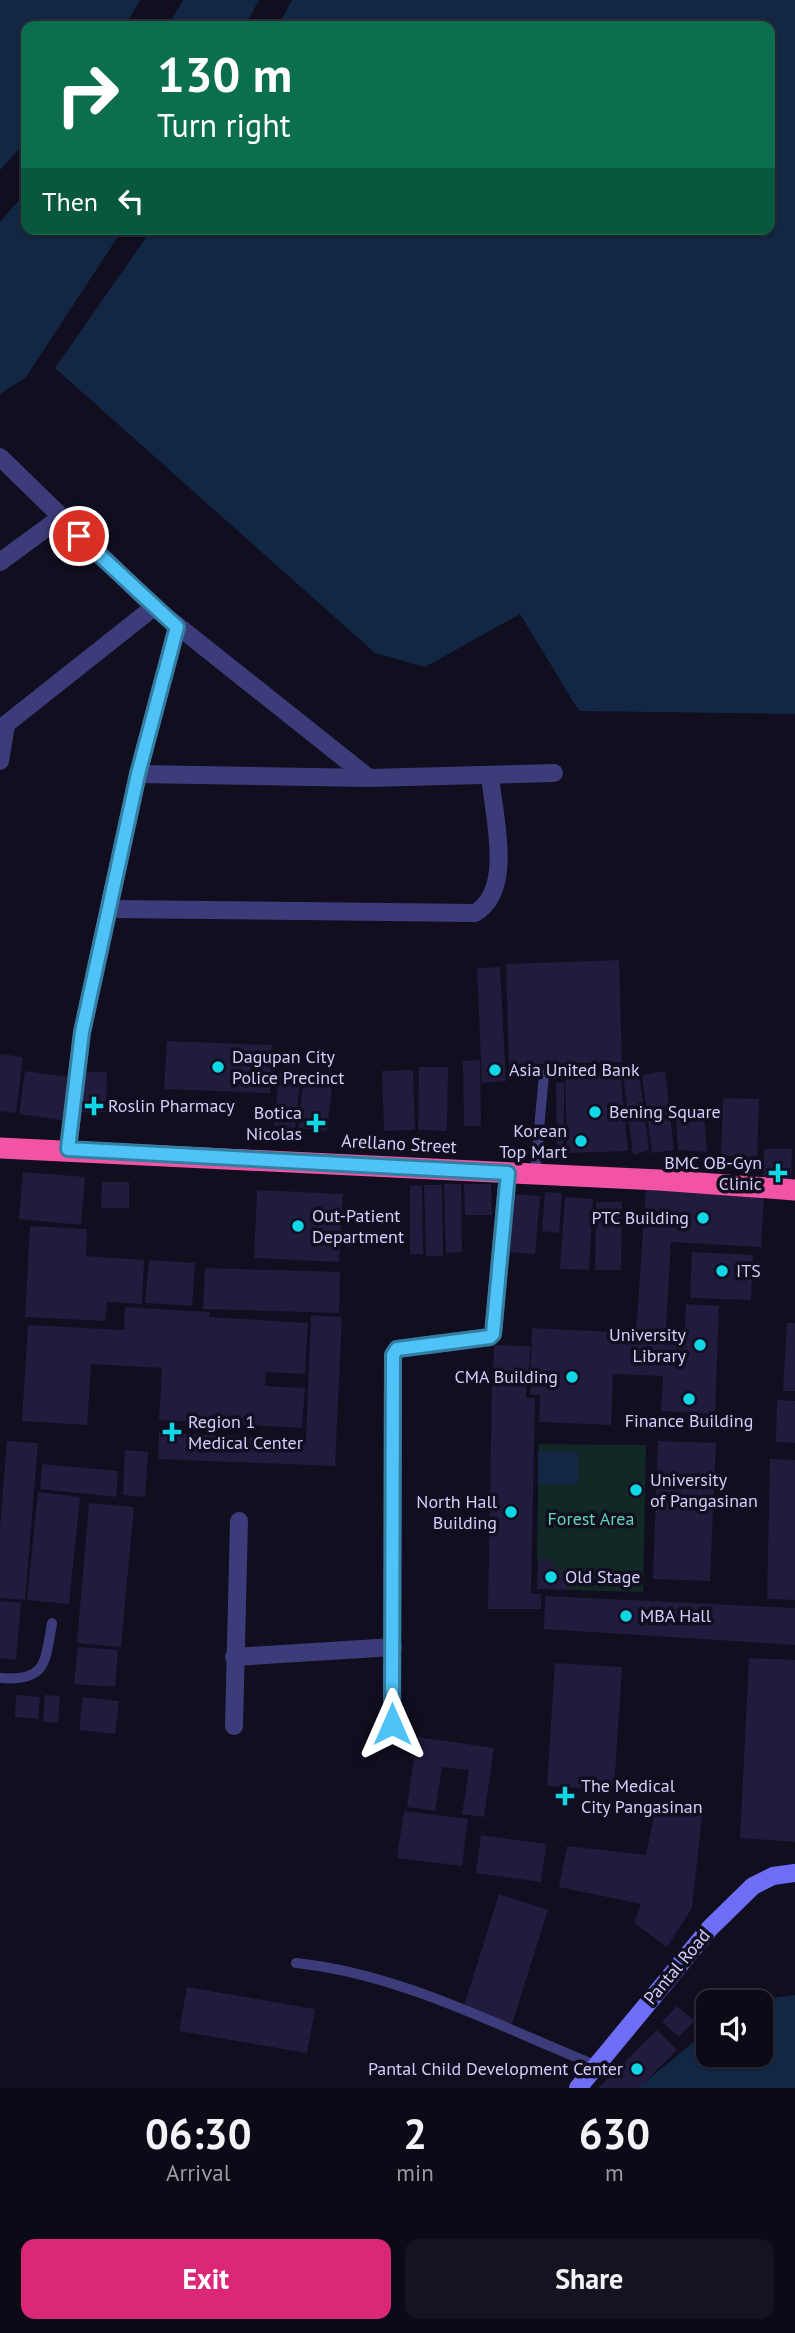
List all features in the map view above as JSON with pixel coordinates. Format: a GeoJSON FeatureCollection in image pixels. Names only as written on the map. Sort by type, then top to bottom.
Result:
{"type":"FeatureCollection","features":[{"type":"Feature","properties":{"kind":"highway","name":"Arellano Street"},"geometry":{"type":"LineString","coordinates":[[0,1148],[68,1149],[795,1190]]}},
{"type":"Feature","properties":{"kind":"street"},"geometry":{"type":"LineString","coordinates":[[0,457],[154,607],[369,778]]}},
{"type":"Feature","properties":{"kind":"street"},"geometry":{"type":"LineString","coordinates":[[0,562],[60,518]]}},
{"type":"Feature","properties":{"kind":"street"},"geometry":{"type":"LineString","coordinates":[[0,761],[3,727],[154,607]]}},
{"type":"Feature","properties":{"kind":"street"},"geometry":{"type":"LineString","coordinates":[[68,1149],[82,1032],[111,909],[138,774],[177,627]]}},
{"type":"Feature","properties":{"kind":"street"},"geometry":{"type":"LineString","coordinates":[[138,774],[369,778],[554,773]]}},
{"type":"Feature","properties":{"kind":"street"},"geometry":{"type":"LineString","coordinates":[[111,909],[475,914],[485,908],[496,888],[499,859],[490,775]]}},
{"type":"Feature","properties":{"kind":"street"},"geometry":{"type":"LineString","coordinates":[[392,1724],[393,1355],[397,1349],[490,1337],[493,1334],[508,1173]]}},
{"type":"Feature","properties":{"kind":"street"},"geometry":{"type":"LineString","coordinates":[[234,1726],[239,1521]]}},
{"type":"Feature","properties":{"kind":"street"},"geometry":{"type":"LineString","coordinates":[[234,1657],[393,1647]]}},
{"type":"Feature","properties":{"kind":"street","name":"Pantal Road"},"geometry":{"type":"LineString","coordinates":[[578,2088],[710,1928],[753,1886],[773,1876],[795,1874]]}},
{"type":"Feature","properties":{"kind":"lane"},"geometry":{"type":"LineString","coordinates":[[534,1174],[544,1074]]}},
{"type":"Feature","properties":{"kind":"lane"},"geometry":{"type":"LineString","coordinates":[[0,1678],[20,1680],[35,1676],[45,1663],[52,1623]]}},
{"type":"Feature","properties":{"kind":"lane"},"geometry":{"type":"LineString","coordinates":[[296,1963],[339,1968],[428,1995],[595,2065]]}},
{"type":"Feature","properties":{"kind":"green space","name":"Forest Area"},"geometry":{"type":"Polygon","coordinates":[[[539,1444],[646,1445],[643,1592],[567,1590],[549,1560],[537,1560],[539,1444]]]}},
{"type":"Feature","properties":{"kind":"water"},"geometry":{"type":"Polygon","coordinates":[[[0,0],[140,0],[128,21],[21,21],[21,147],[0,170],[0,0]]]}},
{"type":"Feature","properties":{"kind":"water"},"geometry":{"type":"Polygon","coordinates":[[[183,0],[259,0],[248,21],[171,21],[183,0]]]}},
{"type":"Feature","properties":{"kind":"water"},"geometry":{"type":"Polygon","coordinates":[[[292,0],[795,0],[795,714],[579,711],[520,614],[425,667],[375,653],[55,368],[148,235],[775,235],[775,21],[281,21],[292,0]]]}},
{"type":"Feature","properties":{"kind":"water"},"geometry":{"type":"Polygon","coordinates":[[[21,198],[21,235],[119,235],[26,377],[0,394],[0,222],[21,198]]]}},
{"type":"Feature","properties":{"kind":"water"},"geometry":{"type":"Polygon","coordinates":[[[538,1451],[578,1452],[578,1485],[538,1484],[538,1451]]]}},
{"type":"Feature","properties":{"kind":"water"},"geometry":{"type":"Polygon","coordinates":[[[795,1995],[795,2088],[638,2088],[696,2040],[696,2067],[773,2067],[773,1998],[795,1995]]]}},
{"type":"Feature","properties":{"kind":"building"},"geometry":{"type":"Polygon","coordinates":[[[619,960],[622,1062],[509,1065],[506,964],[619,960]]]}},
{"type":"Feature","properties":{"kind":"building"},"geometry":{"type":"Polygon","coordinates":[[[500,967],[506,1081],[482,1083],[477,968],[500,967]]]}},
{"type":"Feature","properties":{"kind":"building","name":"Dagupan City Police Precinct"},"geometry":{"type":"Polygon","coordinates":[[[167,1041],[272,1045],[270,1093],[164,1089],[167,1041]]]}},
{"type":"Feature","properties":{"kind":"building"},"geometry":{"type":"Polygon","coordinates":[[[0,1054],[23,1057],[16,1113],[0,1111],[0,1054]]]}},
{"type":"Feature","properties":{"kind":"building"},"geometry":{"type":"Polygon","coordinates":[[[480,1060],[481,1126],[464,1126],[463,1061],[480,1060]]]}},
{"type":"Feature","properties":{"kind":"building"},"geometry":{"type":"Polygon","coordinates":[[[419,1067],[448,1067],[447,1131],[418,1130],[419,1067]]]}},
{"type":"Feature","properties":{"kind":"building"},"geometry":{"type":"Polygon","coordinates":[[[280,1070],[301,1073],[295,1128],[274,1126],[280,1070]]]}},
{"type":"Feature","properties":{"kind":"building"},"geometry":{"type":"Polygon","coordinates":[[[413,1070],[415,1130],[384,1131],[382,1071],[413,1070]]]}},
{"type":"Feature","properties":{"kind":"building"},"geometry":{"type":"Polygon","coordinates":[[[25,1071],[68,1077],[62,1120],[19,1114],[25,1071]]]}},
{"type":"Feature","properties":{"kind":"building","name":"Bening Square"},"geometry":{"type":"Polygon","coordinates":[[[620,1071],[628,1151],[567,1153],[565,1073],[620,1071]]]}},
{"type":"Feature","properties":{"kind":"building"},"geometry":{"type":"Polygon","coordinates":[[[665,1071],[674,1150],[652,1153],[642,1075],[665,1071]]]}},
{"type":"Feature","properties":{"kind":"building"},"geometry":{"type":"Polygon","coordinates":[[[78,1072],[107,1072],[106,1112],[78,1112],[78,1072]]]}},
{"type":"Feature","properties":{"kind":"building"},"geometry":{"type":"Polygon","coordinates":[[[639,1073],[649,1150],[633,1155],[623,1074],[639,1073]]]}},
{"type":"Feature","properties":{"kind":"building"},"geometry":{"type":"Polygon","coordinates":[[[304,1074],[333,1076],[327,1131],[298,1128],[304,1074]]]}},
{"type":"Feature","properties":{"kind":"building"},"geometry":{"type":"Polygon","coordinates":[[[564,1082],[564,1148],[557,1148],[556,1083],[564,1082]]]}},
{"type":"Feature","properties":{"kind":"building"},"geometry":{"type":"Polygon","coordinates":[[[723,1098],[759,1099],[757,1157],[721,1156],[723,1098]]]}},
{"type":"Feature","properties":{"kind":"building"},"geometry":{"type":"Polygon","coordinates":[[[676,1116],[704,1116],[707,1152],[678,1150],[676,1116]]]}},
{"type":"Feature","properties":{"kind":"building"},"geometry":{"type":"Polygon","coordinates":[[[764,1149],[792,1149],[791,1181],[763,1181],[764,1149]]]}},
{"type":"Feature","properties":{"kind":"building"},"geometry":{"type":"Polygon","coordinates":[[[23,1172],[85,1177],[81,1225],[19,1219],[23,1172]]]}},
{"type":"Feature","properties":{"kind":"building"},"geometry":{"type":"Polygon","coordinates":[[[102,1182],[129,1182],[129,1208],[101,1208],[102,1182]]]}},
{"type":"Feature","properties":{"kind":"building"},"geometry":{"type":"Polygon","coordinates":[[[444,1184],[461,1184],[462,1252],[446,1253],[444,1184]]]}},
{"type":"Feature","properties":{"kind":"building"},"geometry":{"type":"Polygon","coordinates":[[[464,1184],[491,1184],[492,1215],[465,1215],[464,1184]]]}},
{"type":"Feature","properties":{"kind":"building"},"geometry":{"type":"Polygon","coordinates":[[[424,1185],[442,1185],[443,1256],[426,1256],[424,1185]]]}},
{"type":"Feature","properties":{"kind":"building"},"geometry":{"type":"Polygon","coordinates":[[[410,1186],[422,1186],[423,1254],[410,1254],[410,1186]]]}},
{"type":"Feature","properties":{"kind":"building"},"geometry":{"type":"Polygon","coordinates":[[[646,1189],[764,1196],[761,1247],[671,1242],[665,1344],[684,1346],[686,1304],[719,1306],[715,1414],[661,1411],[663,1376],[613,1374],[611,1425],[539,1422],[540,1395],[530,1395],[532,1328],[636,1333],[646,1189]]]}},
{"type":"Feature","properties":{"kind":"building","name":"Out-Patient Department"},"geometry":{"type":"Polygon","coordinates":[[[257,1190],[343,1194],[339,1262],[254,1258],[257,1190]]]}},
{"type":"Feature","properties":{"kind":"building"},"geometry":{"type":"Polygon","coordinates":[[[545,1192],[562,1193],[559,1233],[542,1231],[545,1192]]]}},
{"type":"Feature","properties":{"kind":"building"},"geometry":{"type":"Polygon","coordinates":[[[512,1194],[540,1196],[535,1254],[507,1252],[512,1194]]]}},
{"type":"Feature","properties":{"kind":"building"},"geometry":{"type":"Polygon","coordinates":[[[565,1197],[593,1199],[589,1270],[560,1269],[565,1197]]]}},
{"type":"Feature","properties":{"kind":"building"},"geometry":{"type":"Polygon","coordinates":[[[596,1202],[622,1202],[621,1270],[595,1270],[596,1202]]]}},
{"type":"Feature","properties":{"kind":"building"},"geometry":{"type":"Polygon","coordinates":[[[30,1226],[87,1229],[86,1256],[144,1260],[142,1304],[107,1302],[105,1321],[25,1317],[30,1226]]]}},
{"type":"Feature","properties":{"kind":"building","name":"ITS"},"geometry":{"type":"Polygon","coordinates":[[[692,1252],[753,1255],[751,1300],[690,1298],[692,1252]]]}},
{"type":"Feature","properties":{"kind":"building"},"geometry":{"type":"Polygon","coordinates":[[[149,1260],[195,1263],[192,1306],[145,1303],[149,1260]]]}},
{"type":"Feature","properties":{"kind":"building"},"geometry":{"type":"Polygon","coordinates":[[[205,1268],[340,1272],[339,1313],[203,1309],[205,1268]]]}},
{"type":"Feature","properties":{"kind":"building"},"geometry":{"type":"Polygon","coordinates":[[[125,1307],[210,1312],[209,1317],[308,1323],[305,1374],[266,1372],[265,1386],[305,1388],[302,1428],[159,1420],[162,1368],[91,1364],[87,1425],[22,1421],[28,1325],[124,1330],[125,1307]]]}},
{"type":"Feature","properties":{"kind":"building"},"geometry":{"type":"Polygon","coordinates":[[[311,1315],[342,1317],[335,1466],[158,1459],[159,1433],[306,1439],[311,1315]]]}},
{"type":"Feature","properties":{"kind":"building"},"geometry":{"type":"Polygon","coordinates":[[[787,1323],[795,1323],[795,1391],[783,1391],[787,1323]]]}},
{"type":"Feature","properties":{"kind":"building"},"geometry":{"type":"Polygon","coordinates":[[[494,1345],[530,1346],[529,1382],[493,1382],[494,1345]]]}},
{"type":"Feature","properties":{"kind":"building","name":"North Hall Building"},"geometry":{"type":"Polygon","coordinates":[[[492,1384],[526,1384],[526,1398],[535,1398],[531,1594],[541,1594],[541,1609],[488,1609],[492,1384]]]}},
{"type":"Feature","properties":{"kind":"building"},"geometry":{"type":"Polygon","coordinates":[[[777,1400],[795,1401],[795,1443],[776,1442],[777,1400]]]}},
{"type":"Feature","properties":{"kind":"building"},"geometry":{"type":"Polygon","coordinates":[[[7,1441],[38,1443],[25,1600],[0,1598],[0,1528],[7,1441]]]}},
{"type":"Feature","properties":{"kind":"building"},"geometry":{"type":"Polygon","coordinates":[[[658,1441],[716,1443],[710,1581],[653,1579],[658,1441]]]}},
{"type":"Feature","properties":{"kind":"building"},"geometry":{"type":"Polygon","coordinates":[[[125,1450],[148,1452],[145,1497],[123,1495],[125,1450]]]}},
{"type":"Feature","properties":{"kind":"building"},"geometry":{"type":"Polygon","coordinates":[[[770,1459],[795,1460],[795,1600],[767,1599],[770,1459]]]}},
{"type":"Feature","properties":{"kind":"building"},"geometry":{"type":"Polygon","coordinates":[[[42,1464],[118,1471],[116,1497],[40,1489],[42,1464]]]}},
{"type":"Feature","properties":{"kind":"building"},"geometry":{"type":"Polygon","coordinates":[[[38,1492],[80,1497],[69,1604],[27,1600],[38,1492]]]}},
{"type":"Feature","properties":{"kind":"building"},"geometry":{"type":"Polygon","coordinates":[[[89,1503],[134,1507],[121,1647],[77,1643],[89,1503]]]}},
{"type":"Feature","properties":{"kind":"building","name":"Old Stage"},"geometry":{"type":"Polygon","coordinates":[[[538,1560],[549,1560],[568,1581],[567,1590],[537,1589],[538,1560]]]}},
{"type":"Feature","properties":{"kind":"building","name":"MBA Hall"},"geometry":{"type":"Polygon","coordinates":[[[545,1596],[795,1608],[795,1645],[544,1629],[545,1596]]]}},
{"type":"Feature","properties":{"kind":"building"},"geometry":{"type":"Polygon","coordinates":[[[0,1601],[21,1603],[16,1660],[0,1658],[0,1601]]]}},
{"type":"Feature","properties":{"kind":"building"},"geometry":{"type":"Polygon","coordinates":[[[78,1647],[118,1650],[115,1687],[74,1684],[78,1647]]]}},
{"type":"Feature","properties":{"kind":"building"},"geometry":{"type":"Polygon","coordinates":[[[749,1658],[795,1660],[795,1842],[740,1838],[749,1658]]]}},
{"type":"Feature","properties":{"kind":"building"},"geometry":{"type":"Polygon","coordinates":[[[555,1663],[622,1667],[614,1790],[547,1786],[555,1663]]]}},
{"type":"Feature","properties":{"kind":"building"},"geometry":{"type":"Polygon","coordinates":[[[16,1695],[40,1697],[38,1719],[15,1717],[16,1695]]]}},
{"type":"Feature","properties":{"kind":"building"},"geometry":{"type":"Polygon","coordinates":[[[45,1695],[60,1696],[58,1723],[43,1722],[45,1695]]]}},
{"type":"Feature","properties":{"kind":"building"},"geometry":{"type":"Polygon","coordinates":[[[83,1697],[119,1701],[115,1734],[79,1730],[83,1697]]]}},
{"type":"Feature","properties":{"kind":"building"},"geometry":{"type":"Polygon","coordinates":[[[417,1737],[494,1748],[484,1817],[462,1814],[469,1770],[442,1767],[435,1811],[407,1807],[417,1737]]]}},
{"type":"Feature","properties":{"kind":"building"},"geometry":{"type":"Polygon","coordinates":[[[657,1801],[703,1808],[692,1908],[667,1947],[634,1923],[641,1904],[559,1887],[567,1846],[646,1855],[657,1801]]]}},
{"type":"Feature","properties":{"kind":"building"},"geometry":{"type":"Polygon","coordinates":[[[404,1811],[468,1819],[462,1866],[397,1858],[404,1811]]]}},
{"type":"Feature","properties":{"kind":"building"},"geometry":{"type":"Polygon","coordinates":[[[481,1835],[546,1844],[541,1882],[476,1873],[481,1835]]]}},
{"type":"Feature","properties":{"kind":"building"},"geometry":{"type":"Polygon","coordinates":[[[499,1894],[548,1910],[512,2024],[463,2009],[499,1894]]]}},
{"type":"Feature","properties":{"kind":"building"},"geometry":{"type":"Polygon","coordinates":[[[187,1987],[315,2009],[307,2053],[179,2031],[187,1987]]]}},
{"type":"Feature","properties":{"kind":"building"},"geometry":{"type":"Polygon","coordinates":[[[677,2006],[694,2021],[679,2037],[662,2022],[677,2006]]]}},
{"type":"Feature","properties":{"kind":"building","name":"Pantal Child Development Center"},"geometry":{"type":"Polygon","coordinates":[[[657,2030],[677,2050],[639,2088],[598,2088],[657,2030]]]}},
{"type":"Feature","properties":{"kind":"place","name":"Dagupan City Police Precinct"},"geometry":{"type":"Point","coordinates":[218,1067]}},
{"type":"Feature","properties":{"kind":"place","name":"Asia United Bank"},"geometry":{"type":"Point","coordinates":[495,1070]}},
{"type":"Feature","properties":{"kind":"place","name":"Roslin Pharmacy"},"geometry":{"type":"Point","coordinates":[94,1106]}},
{"type":"Feature","properties":{"kind":"place","name":"Bening Square"},"geometry":{"type":"Point","coordinates":[595,1112]}},
{"type":"Feature","properties":{"kind":"place","name":"Botica Nicolas"},"geometry":{"type":"Point","coordinates":[316,1123]}},
{"type":"Feature","properties":{"kind":"place","name":"Korean Top Mart"},"geometry":{"type":"Point","coordinates":[581,1141]}},
{"type":"Feature","properties":{"kind":"place","name":"BMC OB-Gyn Clinic"},"geometry":{"type":"Point","coordinates":[778,1173]}},
{"type":"Feature","properties":{"kind":"place","name":"PTC Building"},"geometry":{"type":"Point","coordinates":[703,1218]}},
{"type":"Feature","properties":{"kind":"place","name":"Out-Patient Department"},"geometry":{"type":"Point","coordinates":[298,1226]}},
{"type":"Feature","properties":{"kind":"place","name":"ITS"},"geometry":{"type":"Point","coordinates":[722,1271]}},
{"type":"Feature","properties":{"kind":"place","name":"University Library"},"geometry":{"type":"Point","coordinates":[700,1345]}},
{"type":"Feature","properties":{"kind":"place","name":"CMA Building"},"geometry":{"type":"Point","coordinates":[572,1377]}},
{"type":"Feature","properties":{"kind":"place","name":"Finance Building"},"geometry":{"type":"Point","coordinates":[689,1399]}},
{"type":"Feature","properties":{"kind":"place","name":"Region 1 Medical Center"},"geometry":{"type":"Point","coordinates":[172,1432]}},
{"type":"Feature","properties":{"kind":"place","name":"University of Pangasinan"},"geometry":{"type":"Point","coordinates":[636,1490]}},
{"type":"Feature","properties":{"kind":"place","name":"North Hall Building"},"geometry":{"type":"Point","coordinates":[511,1512]}},
{"type":"Feature","properties":{"kind":"place","name":"Old Stage"},"geometry":{"type":"Point","coordinates":[551,1577]}},
{"type":"Feature","properties":{"kind":"place","name":"MBA Hall"},"geometry":{"type":"Point","coordinates":[626,1616]}},
{"type":"Feature","properties":{"kind":"place","name":"The Medical City Pangasinan"},"geometry":{"type":"Point","coordinates":[565,1796]}},
{"type":"Feature","properties":{"kind":"place","name":"Pantal Child Development Center"},"geometry":{"type":"Point","coordinates":[637,2069]}},
{"type":"Feature","properties":{"kind":"route"},"geometry":{"type":"LineString","coordinates":[[79,536],[177,627],[138,774],[111,909],[82,1032],[68,1149],[508,1173],[496,1317],[492,1336],[397,1349],[393,1355],[392,1724]]}}]}
